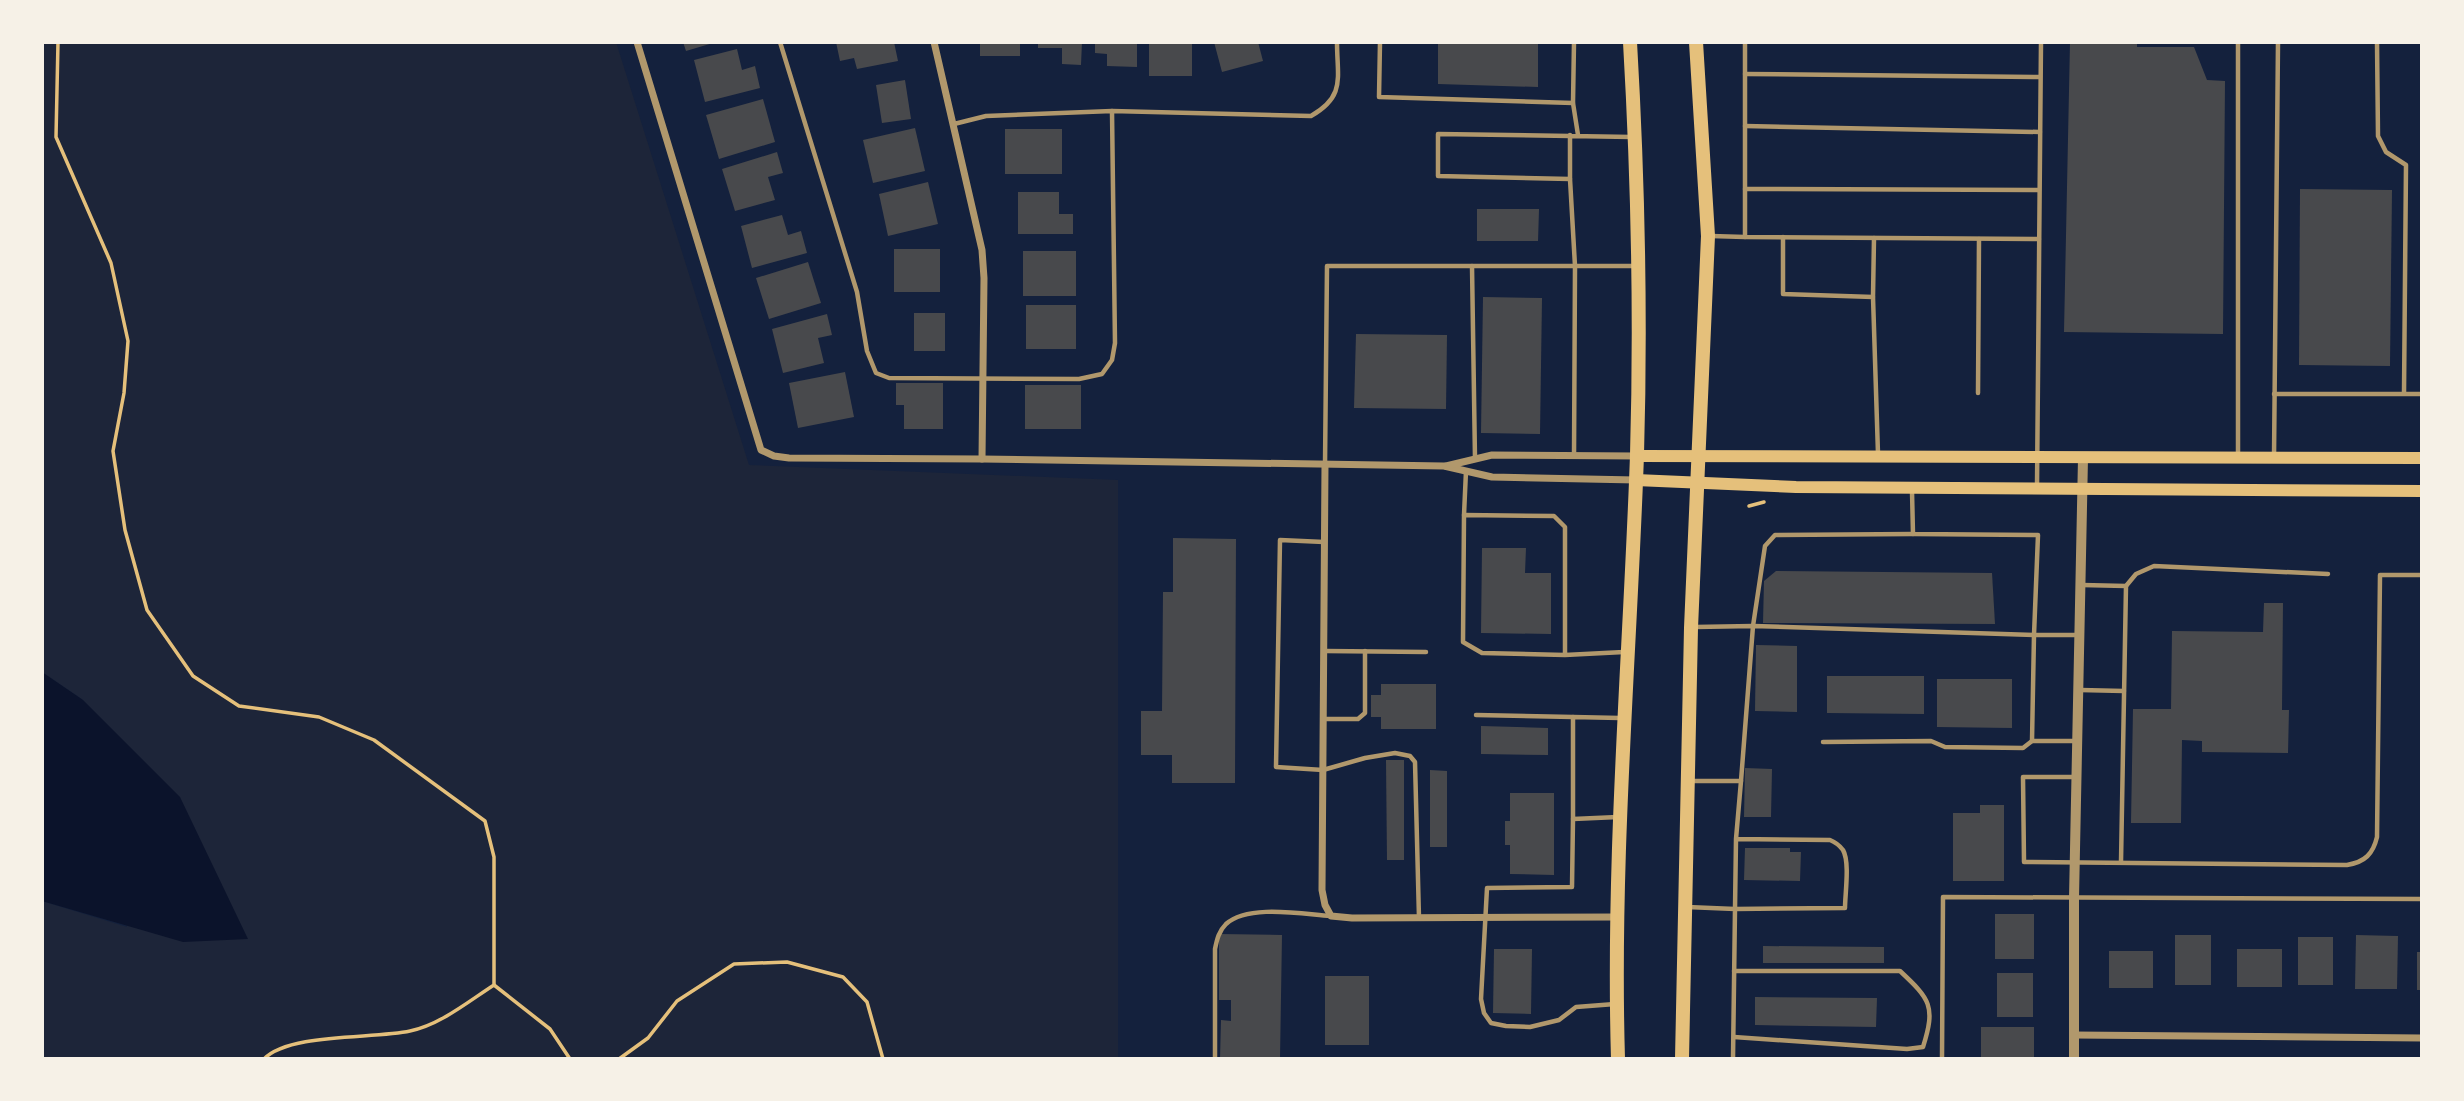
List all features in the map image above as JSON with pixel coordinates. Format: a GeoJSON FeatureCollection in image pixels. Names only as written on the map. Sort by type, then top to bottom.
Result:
{"type":"FeatureCollection","features":[{"type":"Feature","properties":{"kind":"main road"},"geometry":{"type":"LineString","coordinates":[[1618,1059],[1618,917],[1637,456],[1639,266],[1630,42]]}},
{"type":"Feature","properties":{"kind":"main road"},"geometry":{"type":"LineString","coordinates":[[1682,1059],[1691,628],[1708,236],[1696,42]]}},
{"type":"Feature","properties":{"kind":"main road"},"geometry":{"type":"LineString","coordinates":[[1637,456],[2422,458]]}},
{"type":"Feature","properties":{"kind":"main road"},"geometry":{"type":"LineString","coordinates":[[1636,480],[1912,488],[2422,491]]}},
{"type":"Feature","properties":{"kind":"street"},"geometry":{"type":"LineString","coordinates":[[637,42],[761,450],[774,456],[1444,466],[1492,477],[1636,480]]}},
{"type":"Feature","properties":{"kind":"street"},"geometry":{"type":"LineString","coordinates":[[934,42],[982,250],[982,459]]}},
{"type":"Feature","properties":{"kind":"street"},"geometry":{"type":"LineString","coordinates":[[1444,466],[1492,455],[1637,456]]}},
{"type":"Feature","properties":{"kind":"street"},"geometry":{"type":"LineString","coordinates":[[2074,1059],[2074,898],[2083,458]]}},
{"type":"Feature","properties":{"kind":"street"},"geometry":{"type":"LineString","coordinates":[[1325,465],[1321,890],[1331,916],[1618,917]]}},
{"type":"Feature","properties":{"kind":"street"},"geometry":{"type":"LineString","coordinates":[[2074,1035],[2422,1038]]}},
{"type":"Feature","properties":{"kind":"lane"},"geometry":{"type":"LineString","coordinates":[[780,42],[857,292],[867,351],[876,373],[889,377],[1079,379],[1102,374],[1112,360],[1115,342],[1112,111]]}},
{"type":"Feature","properties":{"kind":"lane"},"geometry":{"type":"LineString","coordinates":[[954,124],[986,116],[1112,111],[1311,116],[1334,98],[1338,81],[1337,42]]}},
{"type":"Feature","properties":{"kind":"lane"},"geometry":{"type":"LineString","coordinates":[[1380,42],[1379,97],[1573,103]]}},
{"type":"Feature","properties":{"kind":"lane"},"geometry":{"type":"LineString","coordinates":[[1573,42],[1573,103],[1578,135]]}},
{"type":"Feature","properties":{"kind":"lane"},"geometry":{"type":"LineString","coordinates":[[1745,42],[1745,237]]}},
{"type":"Feature","properties":{"kind":"lane"},"geometry":{"type":"LineString","coordinates":[[2037,489],[2041,42]]}},
{"type":"Feature","properties":{"kind":"lane"},"geometry":{"type":"LineString","coordinates":[[2238,42],[2238,458]]}},
{"type":"Feature","properties":{"kind":"lane"},"geometry":{"type":"LineString","coordinates":[[2274,458],[2278,42]]}},
{"type":"Feature","properties":{"kind":"lane"},"geometry":{"type":"LineString","coordinates":[[2377,42],[2378,136],[2386,152],[2406,164],[2404,393]]}},
{"type":"Feature","properties":{"kind":"lane"},"geometry":{"type":"LineString","coordinates":[[1745,74],[2040,77]]}},
{"type":"Feature","properties":{"kind":"lane"},"geometry":{"type":"LineString","coordinates":[[1745,126],[2040,132]]}},
{"type":"Feature","properties":{"kind":"lane"},"geometry":{"type":"LineString","coordinates":[[1570,179],[1438,177],[1438,134],[1635,137]]}},
{"type":"Feature","properties":{"kind":"lane"},"geometry":{"type":"LineString","coordinates":[[1570,135],[1575,266],[1574,456]]}},
{"type":"Feature","properties":{"kind":"lane"},"geometry":{"type":"LineString","coordinates":[[1745,189],[2039,190]]}},
{"type":"Feature","properties":{"kind":"lane"},"geometry":{"type":"LineString","coordinates":[[1708,236],[2039,239]]}},
{"type":"Feature","properties":{"kind":"lane"},"geometry":{"type":"LineString","coordinates":[[1783,237],[1783,294],[1873,297]]}},
{"type":"Feature","properties":{"kind":"lane"},"geometry":{"type":"LineString","coordinates":[[1874,238],[1878,456]]}},
{"type":"Feature","properties":{"kind":"lane"},"geometry":{"type":"LineString","coordinates":[[1978,393],[1979,239]]}},
{"type":"Feature","properties":{"kind":"lane"},"geometry":{"type":"LineString","coordinates":[[1325,465],[1327,266],[1639,266]]}},
{"type":"Feature","properties":{"kind":"lane"},"geometry":{"type":"LineString","coordinates":[[1472,267],[1475,459]]}},
{"type":"Feature","properties":{"kind":"lane"},"geometry":{"type":"LineString","coordinates":[[2274,394],[2422,394]]}},
{"type":"Feature","properties":{"kind":"lane"},"geometry":{"type":"LineString","coordinates":[[1465,471],[1463,642],[1482,653],[1565,655],[1628,652]]}},
{"type":"Feature","properties":{"kind":"lane"},"geometry":{"type":"LineString","coordinates":[[1912,488],[1913,534]]}},
{"type":"Feature","properties":{"kind":"lane"},"geometry":{"type":"LineString","coordinates":[[1464,514],[1554,516],[1565,527],[1565,655]]}},
{"type":"Feature","properties":{"kind":"lane"},"geometry":{"type":"LineString","coordinates":[[1733,1059],[1735,839],[1752,626],[1765,546],[1774,535],[2038,535],[2032,741]]}},
{"type":"Feature","properties":{"kind":"lane"},"geometry":{"type":"LineString","coordinates":[[1324,542],[1280,540],[1276,767],[1323,770],[1364,758],[1395,754],[1410,756],[1415,762],[1419,918]]}},
{"type":"Feature","properties":{"kind":"lane"},"geometry":{"type":"LineString","coordinates":[[2120,862],[2126,586],[2136,574],[2154,566],[2328,574]]}},
{"type":"Feature","properties":{"kind":"lane"},"geometry":{"type":"LineString","coordinates":[[2077,777],[2023,777],[2024,862],[2347,865],[2367,858],[2374,849],[2377,836],[2380,575],[2422,575]]}},
{"type":"Feature","properties":{"kind":"lane"},"geometry":{"type":"LineString","coordinates":[[2081,585],[2126,586]]}},
{"type":"Feature","properties":{"kind":"lane"},"geometry":{"type":"LineString","coordinates":[[1691,628],[1752,626],[2080,635]]}},
{"type":"Feature","properties":{"kind":"lane"},"geometry":{"type":"LineString","coordinates":[[1324,651],[1426,652]]}},
{"type":"Feature","properties":{"kind":"lane"},"geometry":{"type":"LineString","coordinates":[[1323,719],[1358,719],[1363,716],[1364,651]]}},
{"type":"Feature","properties":{"kind":"lane"},"geometry":{"type":"LineString","coordinates":[[2079,690],[2124,691]]}},
{"type":"Feature","properties":{"kind":"lane"},"geometry":{"type":"LineString","coordinates":[[1476,715],[1625,718]]}},
{"type":"Feature","properties":{"kind":"lane"},"geometry":{"type":"LineString","coordinates":[[1573,717],[1572,887],[1486,888],[1482,999],[1484,1013],[1491,1023],[1530,1027],[1559,1020],[1576,1007],[1616,1003]]}},
{"type":"Feature","properties":{"kind":"lane"},"geometry":{"type":"LineString","coordinates":[[1823,742],[1931,741],[1945,747],[2022,748],[2032,741],[2078,741]]}},
{"type":"Feature","properties":{"kind":"lane"},"geometry":{"type":"LineString","coordinates":[[1687,781],[1741,781]]}},
{"type":"Feature","properties":{"kind":"lane"},"geometry":{"type":"LineString","coordinates":[[1573,819],[1622,817]]}},
{"type":"Feature","properties":{"kind":"lane"},"geometry":{"type":"LineString","coordinates":[[1685,906],[1735,909],[1845,908],[1846,859],[1843,849],[1830,840],[1735,839]]}},
{"type":"Feature","properties":{"kind":"lane"},"geometry":{"type":"LineString","coordinates":[[1942,1059],[1943,897],[2422,899]]}},
{"type":"Feature","properties":{"kind":"lane"},"geometry":{"type":"LineString","coordinates":[[1215,1059],[1215,948],[1218,934],[1228,922],[1249,914],[1279,912],[1331,916]]}},
{"type":"Feature","properties":{"kind":"lane"},"geometry":{"type":"LineString","coordinates":[[1734,971],[1900,971],[1919,989],[1930,1007],[1929,1029],[1923,1047],[1907,1049],[1734,1037]]}},
{"type":"Feature","properties":{"kind":"path"},"geometry":{"type":"LineString","coordinates":[[58,42],[56,137],[111,263],[128,341],[124,393],[113,451],[125,530],[147,610],[193,677],[239,706],[319,717],[374,740],[485,821],[494,857],[494,985]]}},
{"type":"Feature","properties":{"kind":"path"},"geometry":{"type":"LineString","coordinates":[[620,1059],[648,1038],[677,1001],[734,964],[787,962],[843,977],[867,1002],[883,1059]]}},
{"type":"Feature","properties":{"kind":"path"},"geometry":{"type":"LineString","coordinates":[[264,1059],[272,1051],[291,1044],[412,1031],[446,1016],[494,985]]}},
{"type":"Feature","properties":{"kind":"path"},"geometry":{"type":"LineString","coordinates":[[494,985],[550,1029],[570,1059]]}},
{"type":"Feature","properties":{"kind":"shaded area"},"geometry":{"type":"Polygon","coordinates":[[[42,42],[616,42],[749,465],[1118,480],[1118,1059],[42,1059],[42,901],[127,927],[83,700],[42,672],[42,42]]]}},
{"type":"Feature","properties":{"kind":"shaded area"},"geometry":{"type":"Polygon","coordinates":[[[42,672],[83,700],[180,797],[248,939],[183,942],[42,901],[42,672]]]}},
{"type":"Feature","properties":{"kind":"building"},"geometry":{"type":"Polygon","coordinates":[[[683,42],[713,42],[713,43],[686,51],[683,42]]]}},
{"type":"Feature","properties":{"kind":"building"},"geometry":{"type":"Polygon","coordinates":[[[836,42],[894,42],[898,61],[857,69],[854,58],[840,61],[836,42]]]}},
{"type":"Feature","properties":{"kind":"building"},"geometry":{"type":"Polygon","coordinates":[[[980,42],[1020,42],[1020,56],[980,56],[980,42]]]}},
{"type":"Feature","properties":{"kind":"building"},"geometry":{"type":"Polygon","coordinates":[[[1038,42],[1082,42],[1081,65],[1062,64],[1062,48],[1038,48],[1038,42]]]}},
{"type":"Feature","properties":{"kind":"building"},"geometry":{"type":"Polygon","coordinates":[[[1095,42],[1137,42],[1137,67],[1107,66],[1107,54],[1095,53],[1095,42]]]}},
{"type":"Feature","properties":{"kind":"building"},"geometry":{"type":"Polygon","coordinates":[[[1149,42],[1192,42],[1192,76],[1149,76],[1149,42]]]}},
{"type":"Feature","properties":{"kind":"building"},"geometry":{"type":"Polygon","coordinates":[[[1214,42],[1258,42],[1263,61],[1222,72],[1214,42]]]}},
{"type":"Feature","properties":{"kind":"building"},"geometry":{"type":"Polygon","coordinates":[[[1438,42],[1538,43],[1538,87],[1438,84],[1438,42]]]}},
{"type":"Feature","properties":{"kind":"building"},"geometry":{"type":"Polygon","coordinates":[[[2070,42],[2137,42],[2137,47],[2194,47],[2207,80],[2225,81],[2223,334],[2064,332],[2070,42]]]}},
{"type":"Feature","properties":{"kind":"building"},"geometry":{"type":"Polygon","coordinates":[[[737,49],[742,70],[755,66],[760,88],[705,102],[694,60],[737,49]]]}},
{"type":"Feature","properties":{"kind":"building"},"geometry":{"type":"Polygon","coordinates":[[[905,80],[911,119],[882,123],[876,85],[905,80]]]}},
{"type":"Feature","properties":{"kind":"building"},"geometry":{"type":"Polygon","coordinates":[[[763,99],[775,142],[719,159],[706,115],[763,99]]]}},
{"type":"Feature","properties":{"kind":"building"},"geometry":{"type":"Polygon","coordinates":[[[915,128],[925,171],[873,183],[863,140],[915,128]]]}},
{"type":"Feature","properties":{"kind":"building"},"geometry":{"type":"Polygon","coordinates":[[[1005,129],[1062,129],[1062,174],[1005,174],[1005,129]]]}},
{"type":"Feature","properties":{"kind":"building"},"geometry":{"type":"Polygon","coordinates":[[[777,152],[783,173],[768,177],[775,200],[735,211],[722,169],[777,152]]]}},
{"type":"Feature","properties":{"kind":"building"},"geometry":{"type":"Polygon","coordinates":[[[928,182],[938,224],[888,236],[879,194],[928,182]]]}},
{"type":"Feature","properties":{"kind":"building"},"geometry":{"type":"Polygon","coordinates":[[[2300,189],[2392,190],[2390,366],[2299,365],[2300,189]]]}},
{"type":"Feature","properties":{"kind":"building"},"geometry":{"type":"Polygon","coordinates":[[[1018,192],[1059,192],[1059,214],[1073,214],[1073,234],[1018,234],[1018,192]]]}},
{"type":"Feature","properties":{"kind":"building"},"geometry":{"type":"Polygon","coordinates":[[[1477,209],[1539,209],[1538,241],[1477,241],[1477,209]]]}},
{"type":"Feature","properties":{"kind":"building"},"geometry":{"type":"Polygon","coordinates":[[[782,215],[788,235],[801,231],[807,253],[752,268],[741,226],[782,215]]]}},
{"type":"Feature","properties":{"kind":"building"},"geometry":{"type":"Polygon","coordinates":[[[894,249],[940,249],[940,292],[894,292],[894,249]]]}},
{"type":"Feature","properties":{"kind":"building"},"geometry":{"type":"Polygon","coordinates":[[[1023,251],[1076,251],[1076,296],[1023,296],[1023,251]]]}},
{"type":"Feature","properties":{"kind":"building"},"geometry":{"type":"Polygon","coordinates":[[[808,262],[821,303],[769,319],[756,278],[808,262]]]}},
{"type":"Feature","properties":{"kind":"building"},"geometry":{"type":"Polygon","coordinates":[[[1483,297],[1542,298],[1540,434],[1481,433],[1483,297]]]}},
{"type":"Feature","properties":{"kind":"building"},"geometry":{"type":"Polygon","coordinates":[[[1026,305],[1076,305],[1076,349],[1026,349],[1026,305]]]}},
{"type":"Feature","properties":{"kind":"building"},"geometry":{"type":"Polygon","coordinates":[[[914,313],[945,313],[945,351],[914,351],[914,313]]]}},
{"type":"Feature","properties":{"kind":"building"},"geometry":{"type":"Polygon","coordinates":[[[827,314],[832,335],[818,338],[824,363],[783,373],[772,329],[827,314]]]}},
{"type":"Feature","properties":{"kind":"building"},"geometry":{"type":"Polygon","coordinates":[[[1356,334],[1447,335],[1446,409],[1354,408],[1356,334]]]}},
{"type":"Feature","properties":{"kind":"building"},"geometry":{"type":"Polygon","coordinates":[[[845,372],[854,417],[798,428],[789,383],[845,372]]]}},
{"type":"Feature","properties":{"kind":"building"},"geometry":{"type":"Polygon","coordinates":[[[896,383],[943,383],[943,429],[904,429],[904,405],[896,405],[896,383]]]}},
{"type":"Feature","properties":{"kind":"building"},"geometry":{"type":"Polygon","coordinates":[[[1025,385],[1081,385],[1081,429],[1025,429],[1025,385]]]}},
{"type":"Feature","properties":{"kind":"building"},"geometry":{"type":"Polygon","coordinates":[[[1173,538],[1236,539],[1235,783],[1172,783],[1172,755],[1141,755],[1141,711],[1162,711],[1163,592],[1173,592],[1173,538]]]}},
{"type":"Feature","properties":{"kind":"building"},"geometry":{"type":"Polygon","coordinates":[[[1482,548],[1526,548],[1525,573],[1551,573],[1551,634],[1481,633],[1482,548]]]}},
{"type":"Feature","properties":{"kind":"building"},"geometry":{"type":"Polygon","coordinates":[[[1776,571],[1992,573],[1995,624],[1763,623],[1764,581],[1776,571]]]}},
{"type":"Feature","properties":{"kind":"building"},"geometry":{"type":"Polygon","coordinates":[[[2264,603],[2283,603],[2282,710],[2289,710],[2288,753],[2202,752],[2202,741],[2182,740],[2181,823],[2131,823],[2133,709],[2171,709],[2172,631],[2263,632],[2264,603]]]}},
{"type":"Feature","properties":{"kind":"building"},"geometry":{"type":"Polygon","coordinates":[[[1756,645],[1797,646],[1797,712],[1755,711],[1756,645]]]}},
{"type":"Feature","properties":{"kind":"building"},"geometry":{"type":"Polygon","coordinates":[[[1827,676],[1924,676],[1924,714],[1827,713],[1827,676]]]}},
{"type":"Feature","properties":{"kind":"building"},"geometry":{"type":"Polygon","coordinates":[[[1937,679],[2012,679],[2012,728],[1937,727],[1937,679]]]}},
{"type":"Feature","properties":{"kind":"building"},"geometry":{"type":"Polygon","coordinates":[[[1381,684],[1436,684],[1436,729],[1381,729],[1381,717],[1371,717],[1371,695],[1381,695],[1381,684]]]}},
{"type":"Feature","properties":{"kind":"building"},"geometry":{"type":"Polygon","coordinates":[[[1481,726],[1548,728],[1548,755],[1481,754],[1481,726]]]}},
{"type":"Feature","properties":{"kind":"building"},"geometry":{"type":"Polygon","coordinates":[[[1386,760],[1404,760],[1404,860],[1387,860],[1386,760]]]}},
{"type":"Feature","properties":{"kind":"building"},"geometry":{"type":"Polygon","coordinates":[[[1745,768],[1772,769],[1771,817],[1744,817],[1745,768]]]}},
{"type":"Feature","properties":{"kind":"building"},"geometry":{"type":"Polygon","coordinates":[[[1430,770],[1447,771],[1447,847],[1430,847],[1430,770]]]}},
{"type":"Feature","properties":{"kind":"building"},"geometry":{"type":"Polygon","coordinates":[[[1510,793],[1554,793],[1554,875],[1510,874],[1510,845],[1505,845],[1505,821],[1510,821],[1510,793]]]}},
{"type":"Feature","properties":{"kind":"building"},"geometry":{"type":"Polygon","coordinates":[[[1980,805],[2004,805],[2004,881],[1953,881],[1953,813],[1980,813],[1980,805]]]}},
{"type":"Feature","properties":{"kind":"building"},"geometry":{"type":"Polygon","coordinates":[[[1745,848],[1790,848],[1790,852],[1801,852],[1800,881],[1744,880],[1745,848]]]}},
{"type":"Feature","properties":{"kind":"building"},"geometry":{"type":"Polygon","coordinates":[[[1995,914],[2034,914],[2034,959],[1995,959],[1995,914]]]}},
{"type":"Feature","properties":{"kind":"building"},"geometry":{"type":"Polygon","coordinates":[[[1219,934],[1282,935],[1280,1059],[1220,1059],[1221,1020],[1231,1021],[1231,1000],[1219,1000],[1219,934]]]}},
{"type":"Feature","properties":{"kind":"building"},"geometry":{"type":"Polygon","coordinates":[[[2175,935],[2211,935],[2211,985],[2175,985],[2175,935]]]}},
{"type":"Feature","properties":{"kind":"building"},"geometry":{"type":"Polygon","coordinates":[[[2356,935],[2398,936],[2397,989],[2355,989],[2356,935]]]}},
{"type":"Feature","properties":{"kind":"building"},"geometry":{"type":"Polygon","coordinates":[[[2298,937],[2333,937],[2333,985],[2298,985],[2298,937]]]}},
{"type":"Feature","properties":{"kind":"building"},"geometry":{"type":"Polygon","coordinates":[[[1763,946],[1884,947],[1884,963],[1763,963],[1763,946]]]}},
{"type":"Feature","properties":{"kind":"building"},"geometry":{"type":"Polygon","coordinates":[[[1494,949],[1532,949],[1531,1014],[1493,1013],[1494,949]]]}},
{"type":"Feature","properties":{"kind":"building"},"geometry":{"type":"Polygon","coordinates":[[[2237,949],[2282,949],[2282,987],[2237,987],[2237,949]]]}},
{"type":"Feature","properties":{"kind":"building"},"geometry":{"type":"Polygon","coordinates":[[[2109,951],[2153,951],[2153,988],[2109,988],[2109,951]]]}},
{"type":"Feature","properties":{"kind":"building"},"geometry":{"type":"Polygon","coordinates":[[[2417,952],[2422,952],[2422,990],[2417,990],[2417,952]]]}},
{"type":"Feature","properties":{"kind":"building"},"geometry":{"type":"Polygon","coordinates":[[[1997,973],[2033,973],[2033,1017],[1997,1017],[1997,973]]]}},
{"type":"Feature","properties":{"kind":"building"},"geometry":{"type":"Polygon","coordinates":[[[1325,976],[1369,976],[1369,1045],[1325,1045],[1325,976]]]}},
{"type":"Feature","properties":{"kind":"building"},"geometry":{"type":"Polygon","coordinates":[[[1755,997],[1877,998],[1876,1027],[1755,1025],[1755,997]]]}},
{"type":"Feature","properties":{"kind":"building"},"geometry":{"type":"Polygon","coordinates":[[[1981,1027],[2034,1027],[2034,1059],[1981,1059],[1981,1027]]]}}]}
